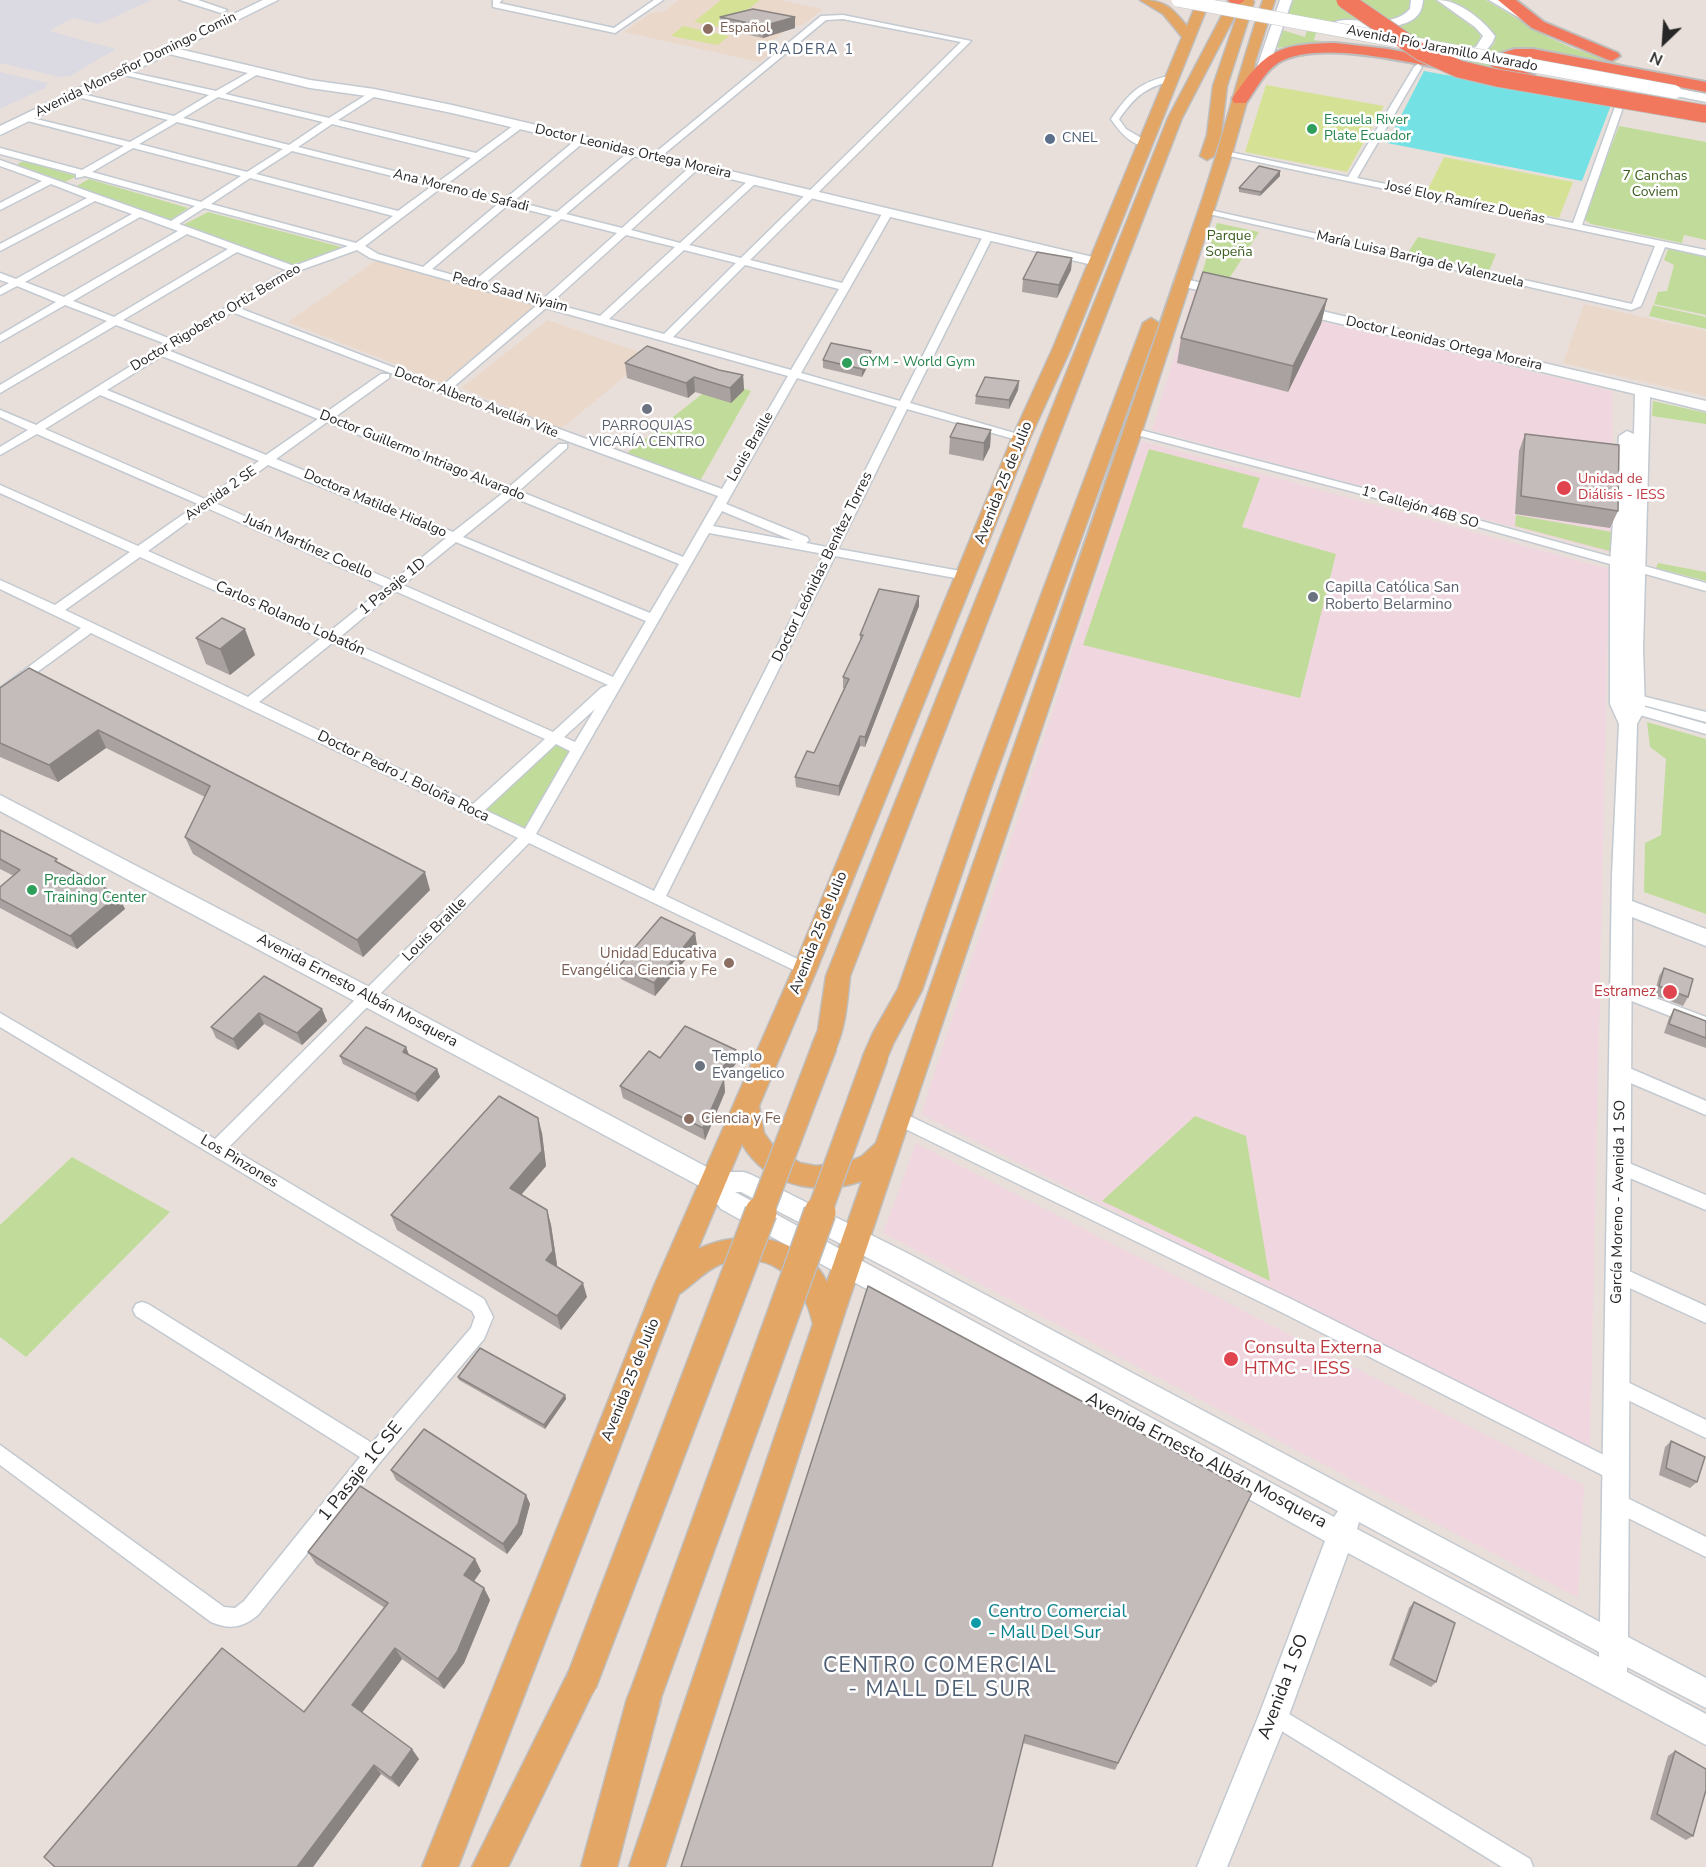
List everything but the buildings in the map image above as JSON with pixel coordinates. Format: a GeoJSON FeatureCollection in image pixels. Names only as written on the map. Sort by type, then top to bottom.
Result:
{"type":"FeatureCollection","features":[{"type":"Feature","properties":{"kind":"highway"},"geometry":{"type":"LineString","coordinates":[[1345,0],[1421,52],[1460,69],[1497,78],[1706,114]]}},
{"type":"Feature","properties":{"kind":"highway"},"geometry":{"type":"LineString","coordinates":[[1506,0],[1538,25],[1601,52],[1706,88]]}},
{"type":"Feature","properties":{"kind":"highway"},"geometry":{"type":"LineString","coordinates":[[1240,99],[1273,59],[1287,53],[1331,48],[1706,106]]}},
{"type":"Feature","properties":{"kind":"highway"},"geometry":{"type":"LineString","coordinates":[[1528,78],[1501,68],[1499,65],[1501,58],[1515,54],[1533,54],[1706,88]]}},
{"type":"Feature","properties":{"kind":"main road"},"geometry":{"type":"LineString","coordinates":[[1146,0],[1168,11],[1189,37]]}},
{"type":"Feature","properties":{"kind":"main road","name":"Avenida 25 de Julio"},"geometry":{"type":"LineString","coordinates":[[440,1867],[668,1286],[805,969],[1021,438],[1062,348],[1206,0]]}},
{"type":"Feature","properties":{"kind":"main road","name":"Avenida 25 de Julio"},"geometry":{"type":"LineString","coordinates":[[490,1863],[580,1683],[831,1030],[838,976],[930,737],[1097,320],[1175,118],[1239,0]]}},
{"type":"Feature","properties":{"kind":"main road","name":"Avenida 25 de Julio"},"geometry":{"type":"LineString","coordinates":[[599,1867],[644,1700],[876,1056],[882,1040],[910,990],[980,788],[1179,247],[1214,135],[1220,86],[1239,0]]}},
{"type":"Feature","properties":{"kind":"main road"},"geometry":{"type":"LineString","coordinates":[[647,1867],[826,1324],[1133,431],[1225,153],[1248,62],[1269,0]]}},
{"type":"Feature","properties":{"kind":"main road"},"geometry":{"type":"LineString","coordinates":[[1173,78],[1175,118]]}},
{"type":"Feature","properties":{"kind":"main road"},"geometry":{"type":"LineString","coordinates":[[1214,135],[1240,99]]}},
{"type":"Feature","properties":{"kind":"main road"},"geometry":{"type":"LineString","coordinates":[[1062,348],[1097,320]]}},
{"type":"Feature","properties":{"kind":"main road"},"geometry":{"type":"LineString","coordinates":[[1105,449],[1105,512]]}},
{"type":"Feature","properties":{"kind":"main road"},"geometry":{"type":"LineString","coordinates":[[1013,458],[1015,522]]}},
{"type":"Feature","properties":{"kind":"main road"},"geometry":{"type":"LineString","coordinates":[[878,789],[930,737]]}},
{"type":"Feature","properties":{"kind":"main road"},"geometry":{"type":"LineString","coordinates":[[980,788],[1024,750]]}},
{"type":"Feature","properties":{"kind":"main road"},"geometry":{"type":"LineString","coordinates":[[746,1107],[748,1124],[758,1145],[775,1163],[790,1171],[816,1177],[844,1176],[861,1171],[876,1162],[886,1150]]}},
{"type":"Feature","properties":{"kind":"main road"},"geometry":{"type":"LineString","coordinates":[[668,1286],[689,1269],[714,1255],[741,1249],[760,1250],[795,1263],[808,1275],[825,1306],[826,1324]]}},
{"type":"Feature","properties":{"kind":"street","name":"Avenida Monseñor Domingo Comin"},"geometry":{"type":"LineString","coordinates":[[0,131],[123,72],[163,45],[226,8],[186,0]]}},
{"type":"Feature","properties":{"kind":"street","name":"Avenida Monseñor Domingo Comin"},"geometry":{"type":"LineString","coordinates":[[163,45],[272,0]]}},
{"type":"Feature","properties":{"kind":"street"},"geometry":{"type":"LineString","coordinates":[[496,1],[496,5],[615,32],[659,0]]}},
{"type":"Feature","properties":{"kind":"street","name":"Avenida Pío Jaramillo Alvarado"},"geometry":{"type":"LineString","coordinates":[[1178,0],[1676,89],[1706,88]]}},
{"type":"Feature","properties":{"kind":"street","name":"Avenida Pío Jaramillo Alvarado"},"geometry":{"type":"LineString","coordinates":[[1206,0],[1676,89],[1706,98]]}},
{"type":"Feature","properties":{"kind":"street"},"geometry":{"type":"LineString","coordinates":[[1262,70],[1286,0]]}},
{"type":"Feature","properties":{"kind":"street"},"geometry":{"type":"LineString","coordinates":[[1338,24],[1369,26],[1392,23],[1413,14],[1417,0]]}},
{"type":"Feature","properties":{"kind":"street"},"geometry":{"type":"LineString","coordinates":[[1261,15],[1308,34],[1411,52],[1450,57],[1466,56],[1476,52],[1488,42],[1489,36],[1485,30],[1443,0]]}},
{"type":"Feature","properties":{"kind":"street"},"geometry":{"type":"LineString","coordinates":[[1495,0],[1538,25]]}},
{"type":"Feature","properties":{"kind":"street"},"geometry":{"type":"LineString","coordinates":[[655,157],[821,20],[843,17],[967,41],[667,337]]}},
{"type":"Feature","properties":{"kind":"street","name":"Doctor Leonidas Ortega Moreira"},"geometry":{"type":"LineString","coordinates":[[163,45],[255,72],[310,84],[374,93],[520,125],[1097,262]]}},
{"type":"Feature","properties":{"kind":"street"},"geometry":{"type":"LineString","coordinates":[[1351,180],[1418,67]]}},
{"type":"Feature","properties":{"kind":"street"},"geometry":{"type":"LineString","coordinates":[[123,72],[219,93],[480,157]]}},
{"type":"Feature","properties":{"kind":"street"},"geometry":{"type":"LineString","coordinates":[[63,186],[255,72]]}},
{"type":"Feature","properties":{"kind":"street"},"geometry":{"type":"LineString","coordinates":[[1145,144],[1123,131],[1115,119],[1146,83],[1173,78]]}},
{"type":"Feature","properties":{"kind":"street"},"geometry":{"type":"LineString","coordinates":[[172,225],[374,93]]}},
{"type":"Feature","properties":{"kind":"street"},"geometry":{"type":"LineString","coordinates":[[1577,226],[1624,93]]}},
{"type":"Feature","properties":{"kind":"street","name":"Ana Moreno de Safadi"},"geometry":{"type":"LineString","coordinates":[[77,94],[844,287]]}},
{"type":"Feature","properties":{"kind":"street"},"geometry":{"type":"LineString","coordinates":[[27,118],[402,215]]}},
{"type":"Feature","properties":{"kind":"street","name":"Doctor Rigoberto Ortiz Bermeo"},"geometry":{"type":"LineString","coordinates":[[0,452],[294,269],[358,246],[520,125]]}},
{"type":"Feature","properties":{"kind":"street"},"geometry":{"type":"LineString","coordinates":[[425,270],[581,140]]}},
{"type":"Feature","properties":{"kind":"street","name":"Pedro Saad Niyaim"},"geometry":{"type":"LineString","coordinates":[[0,151],[358,246],[374,256],[1021,438]]}},
{"type":"Feature","properties":{"kind":"street"},"geometry":{"type":"LineString","coordinates":[[477,284],[634,152]]}},
{"type":"Feature","properties":{"kind":"street","name":"José Eloy Ramírez Dueñas"},"geometry":{"type":"LineString","coordinates":[[1225,153],[1706,253]]}},
{"type":"Feature","properties":{"kind":"street"},"geometry":{"type":"LineString","coordinates":[[2,165],[21,157]]}},
{"type":"Feature","properties":{"kind":"street"},"geometry":{"type":"LineString","coordinates":[[2,165],[294,269]]}},
{"type":"Feature","properties":{"kind":"street"},"geometry":{"type":"LineString","coordinates":[[444,390],[545,303],[695,166]]}},
{"type":"Feature","properties":{"kind":"street"},"geometry":{"type":"LineString","coordinates":[[603,319],[754,180]]}},
{"type":"Feature","properties":{"kind":"street"},"geometry":{"type":"LineString","coordinates":[[0,207],[50,181]]}},
{"type":"Feature","properties":{"kind":"street"},"geometry":{"type":"LineString","coordinates":[[0,248],[95,197]]}},
{"type":"Feature","properties":{"kind":"street","name":"Louis Braille"},"geometry":{"type":"LineString","coordinates":[[217,1148],[528,836],[888,212]]}},
{"type":"Feature","properties":{"kind":"street","name":"María Luisa Barriga de Valenzuela"},"geometry":{"type":"LineString","coordinates":[[1204,212],[1635,307],[1661,244]]}},
{"type":"Feature","properties":{"kind":"street"},"geometry":{"type":"LineString","coordinates":[[0,292],[140,213]]}},
{"type":"Feature","properties":{"kind":"street"},"geometry":{"type":"LineString","coordinates":[[0,339],[186,230]]}},
{"type":"Feature","properties":{"kind":"street","name":"Doctor Leónidas Benítez Torres"},"geometry":{"type":"LineString","coordinates":[[658,898],[988,236]]}},
{"type":"Feature","properties":{"kind":"street"},"geometry":{"type":"LineString","coordinates":[[0,390],[236,248]]}},
{"type":"Feature","properties":{"kind":"street"},"geometry":{"type":"LineString","coordinates":[[0,276],[172,343]]}},
{"type":"Feature","properties":{"kind":"street"},"geometry":{"type":"LineString","coordinates":[[1181,282],[1246,297]]}},
{"type":"Feature","properties":{"kind":"street","name":"Doctor Leonidas Ortega Moreira"},"geometry":{"type":"LineString","coordinates":[[1286,306],[1706,406]]}},
{"type":"Feature","properties":{"kind":"street","name":"Doctor Alberto Avellán Vite"},"geometry":{"type":"LineString","coordinates":[[230,308],[721,500],[831,552]]}},
{"type":"Feature","properties":{"kind":"street","name":"Doctor Guillermo Intriago Alvarado"},"geometry":{"type":"LineString","coordinates":[[160,351],[685,562]]}},
{"type":"Feature","properties":{"kind":"street","name":"Avenida 2 SE"},"geometry":{"type":"LineString","coordinates":[[56,611],[385,376]]}},
{"type":"Feature","properties":{"kind":"street","name":"García Moreno - Avenida 1 SO"},"geometry":{"type":"LineString","coordinates":[[1613,1680],[1617,1502],[1622,898],[1627,706],[1634,649],[1628,566],[1636,389]]}},
{"type":"Feature","properties":{"kind":"street","name":"Doctora Matilde Hidalgo"},"geometry":{"type":"LineString","coordinates":[[98,390],[652,619]]}},
{"type":"Feature","properties":{"kind":"street","name":"Juán Martínez Coello"},"geometry":{"type":"LineString","coordinates":[[0,413],[615,683]]}},
{"type":"Feature","properties":{"kind":"street","name":"1° Callejón 46B SO"},"geometry":{"type":"LineString","coordinates":[[1133,431],[1358,490],[1706,587]]}},
{"type":"Feature","properties":{"kind":"street","name":"1 Pasaje 1D"},"geometry":{"type":"LineString","coordinates":[[249,703],[511,492],[563,446]]}},
{"type":"Feature","properties":{"kind":"street","name":"Carlos Rolando Lobatón"},"geometry":{"type":"LineString","coordinates":[[0,489],[579,748]]}},
{"type":"Feature","properties":{"kind":"street","name":"Doctor Alberto Avellán Vite"},"geometry":{"type":"LineString","coordinates":[[704,528],[966,576]]}},
{"type":"Feature","properties":{"kind":"street","name":"Doctor Pedro J. Boloña Roca"},"geometry":{"type":"LineString","coordinates":[[0,584],[805,969]]}},
{"type":"Feature","properties":{"kind":"street"},"geometry":{"type":"LineString","coordinates":[[0,695],[90,627]]}},
{"type":"Feature","properties":{"kind":"street","name":"Louis Braille"},"geometry":{"type":"LineString","coordinates":[[475,811],[615,683]]}},
{"type":"Feature","properties":{"kind":"street"},"geometry":{"type":"LineString","coordinates":[[1627,706],[1706,717]]}},
{"type":"Feature","properties":{"kind":"street"},"geometry":{"type":"LineString","coordinates":[[1627,706],[1706,729]]}},
{"type":"Feature","properties":{"kind":"street","name":"Avenida Ernesto Albán Mosquera"},"geometry":{"type":"LineString","coordinates":[[0,802],[713,1182],[729,1202],[1706,1730]]}},
{"type":"Feature","properties":{"kind":"street"},"geometry":{"type":"LineString","coordinates":[[1622,898],[1706,923]]}},
{"type":"Feature","properties":{"kind":"street"},"geometry":{"type":"LineString","coordinates":[[1622,898],[1706,938]]}},
{"type":"Feature","properties":{"kind":"street"},"geometry":{"type":"LineString","coordinates":[[1621,991],[1706,1024]]}},
{"type":"Feature","properties":{"kind":"street","name":"Los Pinzones"},"geometry":{"type":"LineString","coordinates":[[0,1019],[478,1305]]}},
{"type":"Feature","properties":{"kind":"street"},"geometry":{"type":"LineString","coordinates":[[1620,1071],[1706,1108]]}},
{"type":"Feature","properties":{"kind":"street"},"geometry":{"type":"LineString","coordinates":[[897,1117],[1285,1305],[1617,1472]]}},
{"type":"Feature","properties":{"kind":"street"},"geometry":{"type":"LineString","coordinates":[[1619,1166],[1706,1203]]}},
{"type":"Feature","properties":{"kind":"street","name":"Avenida Ernesto Albán Mosquera"},"geometry":{"type":"LineString","coordinates":[[713,1182],[744,1182],[855,1239],[1706,1694]]}},
{"type":"Feature","properties":{"kind":"street"},"geometry":{"type":"LineString","coordinates":[[1618,1274],[1706,1315]]}},
{"type":"Feature","properties":{"kind":"street","name":"1 Pasaje 1C SE"},"geometry":{"type":"LineString","coordinates":[[0,1454],[218,1615],[228,1619],[239,1618],[251,1608],[374,1455],[478,1333],[484,1317],[478,1305]]}},
{"type":"Feature","properties":{"kind":"street"},"geometry":{"type":"LineString","coordinates":[[142,1310],[374,1455]]}},
{"type":"Feature","properties":{"kind":"street"},"geometry":{"type":"LineString","coordinates":[[1617,1386],[1706,1429]]}},
{"type":"Feature","properties":{"kind":"street"},"geometry":{"type":"LineString","coordinates":[[1617,1502],[1706,1547]]}},
{"type":"Feature","properties":{"kind":"street","name":"Avenida 1 SO"},"geometry":{"type":"LineString","coordinates":[[1212,1867],[1274,1715],[1352,1505]]}},
{"type":"Feature","properties":{"kind":"street"},"geometry":{"type":"LineString","coordinates":[[1274,1715],[1522,1867]]}},
{"type":"Feature","properties":{"kind":"shaded area"},"geometry":{"type":"Polygon","coordinates":[[[0,0],[152,0],[99,24],[73,18],[49,31],[116,49],[70,76],[60,77],[0,63],[0,0]]]}},
{"type":"Feature","properties":{"kind":"shaded area","name":"Español"},"geometry":{"type":"Polygon","coordinates":[[[679,0],[779,0],[823,9],[803,25],[791,26],[765,48],[770,53],[760,62],[624,32],[651,13],[664,11],[679,0]]]}},
{"type":"Feature","properties":{"kind":"shaded area"},"geometry":{"type":"Polygon","coordinates":[[[0,72],[48,83],[45,88],[0,109],[0,72]]]}},
{"type":"Feature","properties":{"kind":"shaded area"},"geometry":{"type":"Polygon","coordinates":[[[377,260],[536,304],[443,383],[288,322],[377,260]]]}},
{"type":"Feature","properties":{"kind":"shaded area"},"geometry":{"type":"Polygon","coordinates":[[[1194,291],[1612,391],[1615,554],[1152,430],[1194,291]]]}},
{"type":"Feature","properties":{"kind":"shaded area"},"geometry":{"type":"Polygon","coordinates":[[[1584,304],[1706,331],[1706,396],[1563,363],[1584,304]]]}},
{"type":"Feature","properties":{"kind":"shaded area"},"geometry":{"type":"Polygon","coordinates":[[[548,320],[650,356],[561,429],[461,388],[548,320]]]}},
{"type":"Feature","properties":{"kind":"shaded area"},"geometry":{"type":"Polygon","coordinates":[[[1141,441],[1609,569],[1590,1449],[921,1114],[1141,441]]]}},
{"type":"Feature","properties":{"kind":"shaded area","name":"Consulta Externa HTMC - IESS"},"geometry":{"type":"Polygon","coordinates":[[[916,1143],[1584,1485],[1578,1598],[883,1233],[916,1143]]]}},
{"type":"Feature","properties":{"kind":"green space"},"geometry":{"type":"Polygon","coordinates":[[[721,0],[760,0],[724,28],[694,22],[721,0]]]}},
{"type":"Feature","properties":{"kind":"green space"},"geometry":{"type":"Polygon","coordinates":[[[1291,0],[1435,0],[1474,28],[1480,34],[1481,40],[1471,48],[1464,50],[1429,53],[1316,33],[1314,40],[1334,43],[1312,44],[1303,58],[1303,44],[1277,48],[1282,30],[1305,37],[1307,30],[1287,22],[1291,0]]]}},
{"type":"Feature","properties":{"kind":"green space"},"geometry":{"type":"Polygon","coordinates":[[[1450,0],[1486,0],[1548,37],[1572,48],[1655,75],[1511,51],[1493,58],[1491,65],[1496,71],[1447,61],[1480,54],[1495,42],[1489,28],[1450,0]]]}},
{"type":"Feature","properties":{"kind":"green space"},"geometry":{"type":"Polygon","coordinates":[[[683,26],[729,36],[718,45],[671,36],[683,26]]]}},
{"type":"Feature","properties":{"kind":"green space","name":"Escuela River Plate Ecuador"},"geometry":{"type":"Polygon","coordinates":[[[1266,85],[1384,106],[1347,172],[1245,152],[1266,85]]]}},
{"type":"Feature","properties":{"kind":"green space","name":"7 Canchas Coviem"},"geometry":{"type":"Polygon","coordinates":[[[1619,126],[1706,142],[1706,240],[1684,235],[1682,243],[1591,224],[1583,219],[1619,126]]]}},
{"type":"Feature","properties":{"kind":"green space"},"geometry":{"type":"Polygon","coordinates":[[[1444,157],[1573,182],[1559,218],[1427,191],[1444,157]]]}},
{"type":"Feature","properties":{"kind":"green space"},"geometry":{"type":"Polygon","coordinates":[[[24,161],[77,176],[65,182],[18,165],[24,161]]]}},
{"type":"Feature","properties":{"kind":"green space"},"geometry":{"type":"Polygon","coordinates":[[[89,179],[188,208],[169,221],[75,187],[89,179]]]}},
{"type":"Feature","properties":{"kind":"green space"},"geometry":{"type":"Polygon","coordinates":[[[208,212],[345,248],[291,265],[181,226],[208,212]]]}},
{"type":"Feature","properties":{"kind":"green space","name":"Parque Sopeña"},"geometry":{"type":"Polygon","coordinates":[[[1217,223],[1259,232],[1225,285],[1200,280],[1217,223]]]}},
{"type":"Feature","properties":{"kind":"green space"},"geometry":{"type":"Polygon","coordinates":[[[1418,237],[1496,254],[1489,271],[1407,254],[1418,237]]]}},
{"type":"Feature","properties":{"kind":"green space"},"geometry":{"type":"Polygon","coordinates":[[[1668,249],[1706,257],[1706,315],[1654,304],[1658,292],[1667,291],[1674,265],[1664,260],[1668,249]]]}},
{"type":"Feature","properties":{"kind":"green space"},"geometry":{"type":"Polygon","coordinates":[[[1653,305],[1706,317],[1706,329],[1649,316],[1653,305]]]}},
{"type":"Feature","properties":{"kind":"green space"},"geometry":{"type":"Polygon","coordinates":[[[720,380],[751,391],[700,481],[627,453],[720,380]]]}},
{"type":"Feature","properties":{"kind":"green space"},"geometry":{"type":"Polygon","coordinates":[[[1653,401],[1706,413],[1706,424],[1652,416],[1653,401]]]}},
{"type":"Feature","properties":{"kind":"green space"},"geometry":{"type":"Polygon","coordinates":[[[1149,449],[1260,478],[1242,527],[1336,554],[1300,698],[1083,645],[1149,449]]]}},
{"type":"Feature","properties":{"kind":"green space"},"geometry":{"type":"Polygon","coordinates":[[[1516,515],[1612,532],[1613,552],[1515,526],[1516,515]]]}},
{"type":"Feature","properties":{"kind":"green space"},"geometry":{"type":"Polygon","coordinates":[[[1658,563],[1706,572],[1706,581],[1656,568],[1658,563]]]}},
{"type":"Feature","properties":{"kind":"green space"},"geometry":{"type":"Polygon","coordinates":[[[1647,722],[1706,739],[1706,914],[1644,892],[1645,843],[1661,835],[1666,759],[1650,747],[1647,722]]]}},
{"type":"Feature","properties":{"kind":"green space"},"geometry":{"type":"Polygon","coordinates":[[[555,738],[579,749],[528,836],[475,811],[555,738]]]}},
{"type":"Feature","properties":{"kind":"green space"},"geometry":{"type":"Polygon","coordinates":[[[1195,1116],[1246,1136],[1270,1281],[1102,1201],[1195,1116]]]}},
{"type":"Feature","properties":{"kind":"green space"},"geometry":{"type":"Polygon","coordinates":[[[72,1157],[170,1212],[26,1357],[0,1337],[0,1225],[72,1157]]]}},
{"type":"Feature","properties":{"kind":"water"},"geometry":{"type":"Polygon","coordinates":[[[1424,71],[1611,105],[1582,181],[1387,143],[1424,71]]]}},
{"type":"Feature","properties":{"kind":"place","name":"Español"},"geometry":{"type":"Point","coordinates":[708,29]}},
{"type":"Feature","properties":{"kind":"place","name":"Escuela River Plate Ecuador"},"geometry":{"type":"Point","coordinates":[1312,129]}},
{"type":"Feature","properties":{"kind":"place","name":"CNEL"},"geometry":{"type":"Point","coordinates":[1050,139]}},
{"type":"Feature","properties":{"kind":"place","name":"GYM - World Gym"},"geometry":{"type":"Point","coordinates":[847,363]}},
{"type":"Feature","properties":{"kind":"place","name":"PARROQUIAS VICARÍA CENTRO"},"geometry":{"type":"Point","coordinates":[647,409]}},
{"type":"Feature","properties":{"kind":"place","name":"Unidad de Diálisis - IESS"},"geometry":{"type":"Point","coordinates":[1564,488]}},
{"type":"Feature","properties":{"kind":"place","name":"Capilla Católica San Roberto Belarmino"},"geometry":{"type":"Point","coordinates":[1313,597]}},
{"type":"Feature","properties":{"kind":"place","name":"Predador Training Center"},"geometry":{"type":"Point","coordinates":[32,890]}},
{"type":"Feature","properties":{"kind":"place","name":"Unidad Educativa Evangélica Ciencia y Fe"},"geometry":{"type":"Point","coordinates":[729,963]}},
{"type":"Feature","properties":{"kind":"place","name":"Estramez"},"geometry":{"type":"Point","coordinates":[1670,992]}},
{"type":"Feature","properties":{"kind":"place","name":"Templo Evangelico"},"geometry":{"type":"Point","coordinates":[700,1066]}},
{"type":"Feature","properties":{"kind":"place","name":"Ciencia y Fe"},"geometry":{"type":"Point","coordinates":[689,1119]}},
{"type":"Feature","properties":{"kind":"place","name":"Consulta Externa HTMC - IESS"},"geometry":{"type":"Point","coordinates":[1231,1359]}},
{"type":"Feature","properties":{"kind":"place","name":"Centro Comercial - Mall Del Sur"},"geometry":{"type":"Point","coordinates":[976,1623]}},
{"type":"Feature","properties":{"kind":"district","name":"PRADERA 1"},"geometry":{"type":"Point","coordinates":[806,50]}},
{"type":"Feature","properties":{"kind":"district","name":"CENTRO COMERCIAL - MALL DEL SUR"},"geometry":{"type":"Point","coordinates":[940,1679]}}]}
